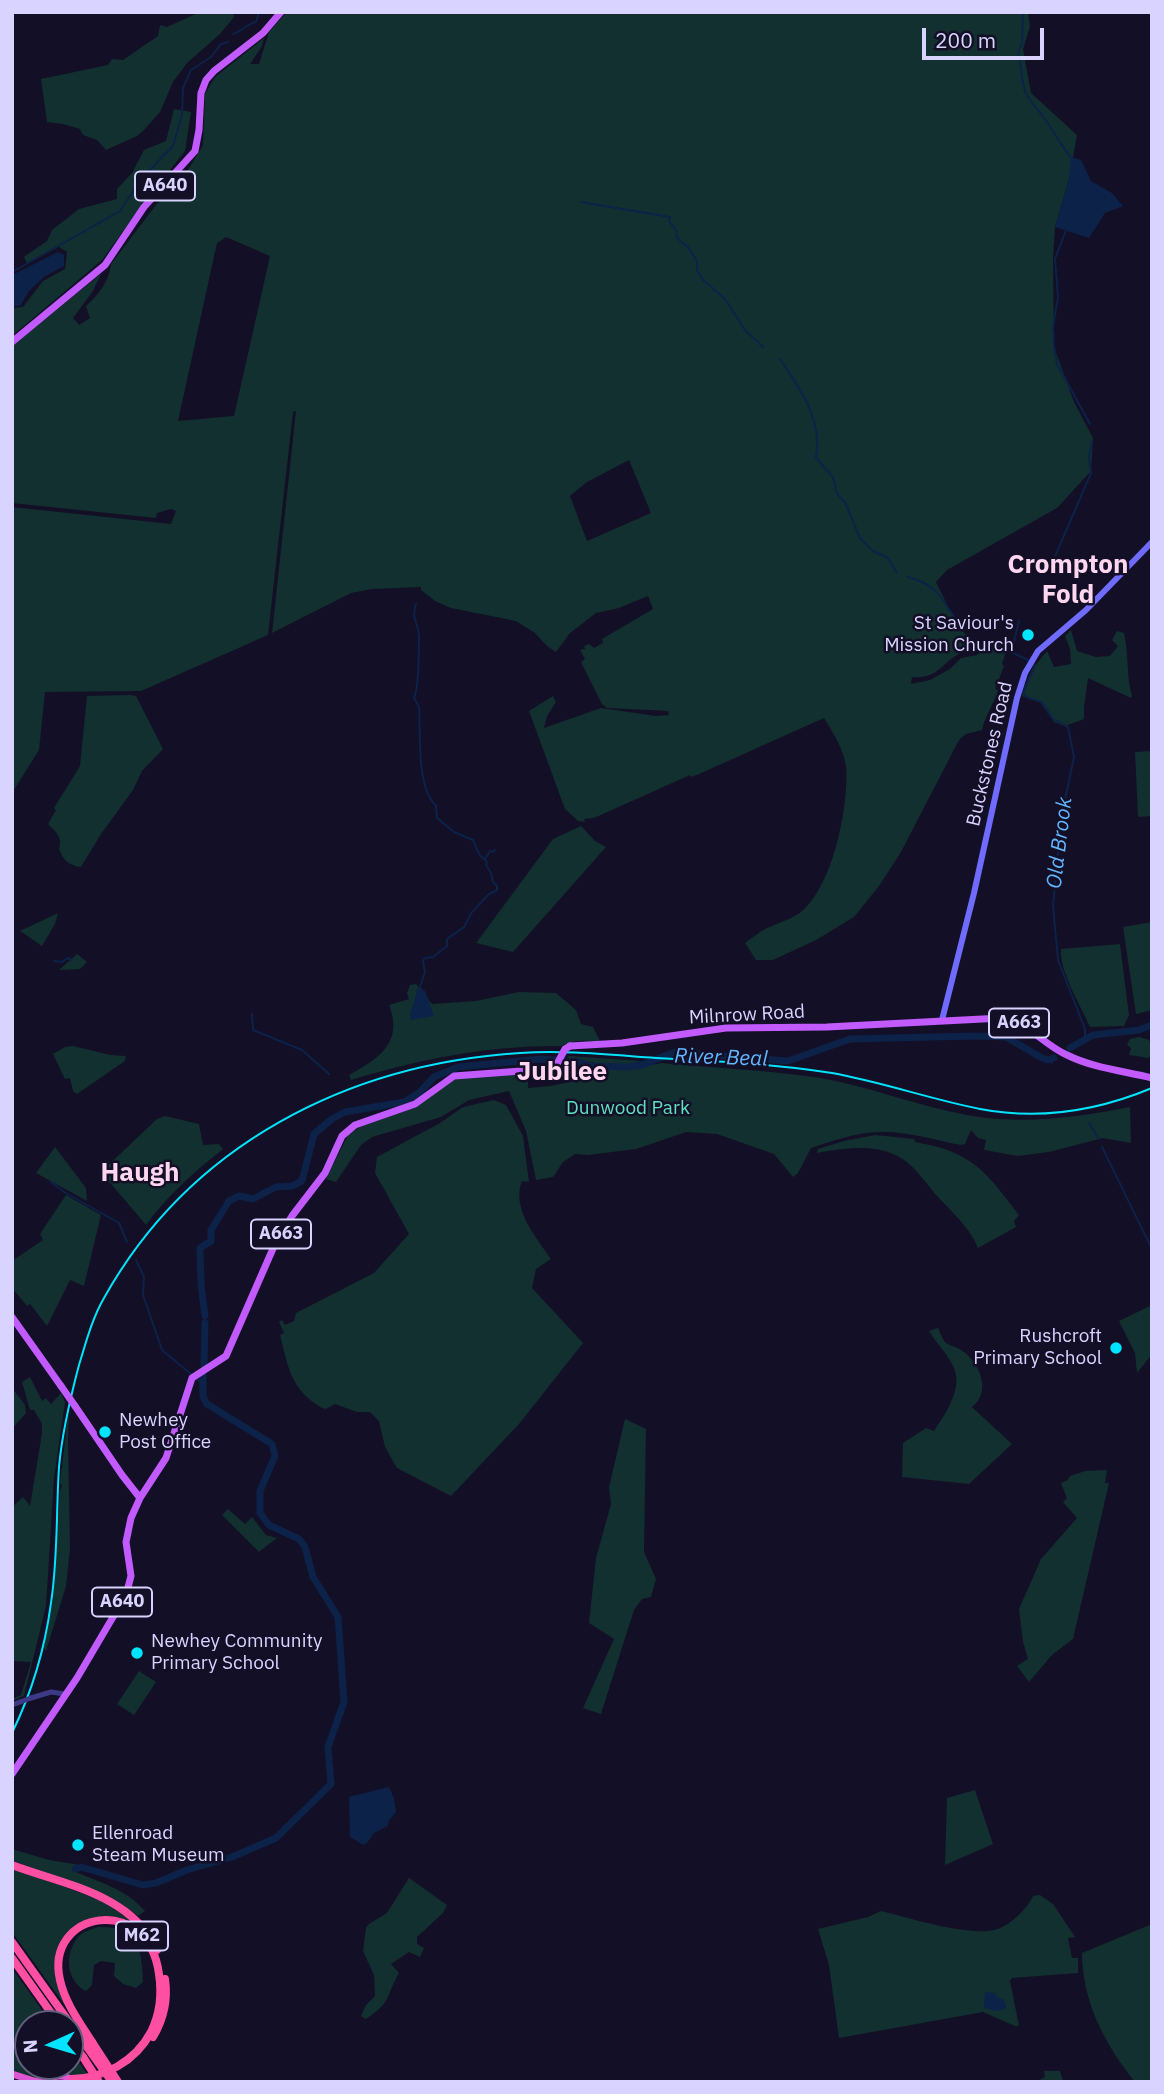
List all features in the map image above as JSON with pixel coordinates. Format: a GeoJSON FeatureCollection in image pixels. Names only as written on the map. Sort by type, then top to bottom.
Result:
{"type":"FeatureCollection","features":[{"type":"Feature","properties":{"kind":"highway","name":"M62"},"geometry":{"type":"LineString","coordinates":[[12,1865],[85,1890],[119,1906],[141,1924],[158,1953],[166,1988],[159,2026],[151,2041],[137,2059],[117,2073],[97,2082],[84,2059]]}},
{"type":"Feature","properties":{"kind":"highway","name":"M62"},"geometry":{"type":"LineString","coordinates":[[72,2010],[59,1976],[59,1961],[64,1945],[74,1931],[90,1922],[112,1920],[131,1926],[150,1947],[158,1965],[161,1987],[159,2008],[152,2031],[142,2046],[117,2068],[84,2078]]}},
{"type":"Feature","properties":{"kind":"highway","name":"M62"},"geometry":{"type":"LineString","coordinates":[[12,1942],[118,2082]]}},
{"type":"Feature","properties":{"kind":"highway"},"geometry":{"type":"LineString","coordinates":[[12,1958],[49,2010]]}},
{"type":"Feature","properties":{"kind":"highway","name":"M62"},"geometry":{"type":"LineString","coordinates":[[84,2033],[111,2082]]}},
{"type":"Feature","properties":{"kind":"highway"},"geometry":{"type":"LineString","coordinates":[[12,2074],[34,2081],[45,2081]]}},
{"type":"Feature","properties":{"kind":"main road","name":"A640"},"geometry":{"type":"LineString","coordinates":[[12,342],[105,265],[144,207],[195,151],[201,93],[206,80],[263,33],[281,12]]}},
{"type":"Feature","properties":{"kind":"main road","name":"Buckstones Road"},"geometry":{"type":"LineString","coordinates":[[942,1020],[974,893],[1017,698],[1026,673],[1038,651],[1086,610],[1152,542]]}},
{"type":"Feature","properties":{"kind":"main road","name":"Milnrow Road"},"geometry":{"type":"LineString","coordinates":[[140,1497],[166,1458],[192,1378],[226,1356],[275,1244],[292,1216],[325,1173],[341,1136],[355,1125],[415,1104],[454,1076],[548,1069],[557,1064],[565,1049],[570,1046],[622,1044],[726,1028],[827,1027],[1009,1019],[1026,1026],[1065,1055],[1152,1078]]}},
{"type":"Feature","properties":{"kind":"main road"},"geometry":{"type":"LineString","coordinates":[[12,1318],[140,1497]]}},
{"type":"Feature","properties":{"kind":"main road","name":"A640"},"geometry":{"type":"LineString","coordinates":[[12,1774],[65,1695],[116,1613],[129,1586],[131,1576],[127,1535],[140,1497]]}},
{"type":"Feature","properties":{"kind":"street"},"geometry":{"type":"LineString","coordinates":[[12,1705],[51,1692],[65,1695]]}},
{"type":"Feature","properties":{"kind":"green space"},"geometry":{"type":"Polygon","coordinates":[[[200,12],[233,12],[234,17],[220,34],[187,63],[173,82],[160,112],[137,136],[106,150],[97,140],[83,135],[80,129],[47,122],[41,79],[108,65],[112,59],[123,60],[158,36],[160,25],[167,27],[200,12]]]}},
{"type":"Feature","properties":{"kind":"green space"},"geometry":{"type":"Polygon","coordinates":[[[287,12],[1028,12],[1030,27],[1023,49],[1031,93],[1077,135],[1069,179],[1055,227],[1054,347],[1074,402],[1093,438],[1091,471],[1057,508],[947,570],[936,582],[959,629],[981,645],[954,657],[935,673],[912,677],[911,684],[930,680],[950,669],[961,658],[977,655],[992,641],[1008,646],[1002,664],[1004,666],[995,689],[998,690],[982,730],[966,734],[959,740],[901,852],[854,917],[816,940],[773,960],[756,960],[745,943],[764,930],[801,912],[822,884],[830,865],[842,823],[846,767],[841,748],[824,718],[699,774],[690,775],[594,818],[584,819],[585,822],[578,821],[565,809],[529,711],[553,696],[556,702],[547,716],[544,728],[601,708],[656,716],[669,715],[668,711],[607,708],[602,704],[581,662],[585,659],[580,650],[585,649],[584,646],[589,644],[594,648],[603,643],[602,639],[653,609],[648,596],[619,608],[596,613],[570,633],[556,652],[535,633],[516,621],[451,608],[435,601],[421,590],[421,587],[372,589],[351,593],[272,633],[296,411],[293,412],[268,635],[141,691],[45,692],[39,750],[12,793],[12,507],[171,524],[176,511],[171,509],[157,513],[156,518],[12,503],[12,346],[101,274],[93,291],[73,318],[79,325],[90,318],[86,306],[103,287],[111,264],[156,205],[183,178],[203,145],[205,94],[215,77],[264,38],[250,64],[259,64],[269,32],[287,12]],[[226,237],[217,243],[178,421],[234,416],[270,256],[226,237]],[[629,460],[587,482],[570,496],[587,541],[651,513],[629,460]]]}},
{"type":"Feature","properties":{"kind":"green space"},"geometry":{"type":"Polygon","coordinates":[[[174,109],[191,112],[185,151],[102,260],[12,336],[12,308],[23,307],[43,281],[65,269],[67,252],[59,247],[27,263],[24,257],[47,241],[52,230],[79,209],[117,199],[117,189],[132,173],[144,150],[166,141],[174,109]]]}},
{"type":"Feature","properties":{"kind":"green space"},"geometry":{"type":"Polygon","coordinates":[[[1071,630],[1077,651],[1096,657],[1110,656],[1118,646],[1112,640],[1117,631],[1124,633],[1132,696],[1131,698],[1088,678],[1084,719],[1065,726],[1054,722],[1040,702],[1022,696],[1034,667],[1047,651],[1054,667],[1071,664],[1070,649],[1065,636],[1071,630]]]}},
{"type":"Feature","properties":{"kind":"green space"},"geometry":{"type":"Polygon","coordinates":[[[87,696],[136,696],[163,749],[142,771],[133,790],[81,867],[73,865],[63,857],[59,849],[59,838],[48,824],[56,810],[54,808],[80,766],[87,696]]]}},
{"type":"Feature","properties":{"kind":"green space"},"geometry":{"type":"Polygon","coordinates":[[[1152,751],[1152,816],[1138,817],[1135,752],[1152,751]]]}},
{"type":"Feature","properties":{"kind":"green space"},"geometry":{"type":"Polygon","coordinates":[[[581,826],[595,841],[606,847],[513,952],[476,943],[553,839],[581,826]]]}},
{"type":"Feature","properties":{"kind":"green space"},"geometry":{"type":"Polygon","coordinates":[[[58,913],[42,946],[20,931],[58,913]]]}},
{"type":"Feature","properties":{"kind":"green space"},"geometry":{"type":"Polygon","coordinates":[[[1152,922],[1152,1010],[1136,1014],[1123,927],[1152,922]]]}},
{"type":"Feature","properties":{"kind":"green space"},"geometry":{"type":"Polygon","coordinates":[[[1120,944],[1129,1015],[1124,1026],[1090,1027],[1063,968],[1061,949],[1120,944]]]}},
{"type":"Feature","properties":{"kind":"green space"},"geometry":{"type":"Polygon","coordinates":[[[77,954],[87,962],[80,969],[59,970],[77,954]]]}},
{"type":"Feature","properties":{"kind":"green space"},"geometry":{"type":"Polygon","coordinates":[[[416,984],[432,1004],[476,1001],[519,992],[556,993],[576,1010],[581,1024],[593,1027],[600,1041],[455,1055],[351,1080],[349,1075],[370,1063],[386,1048],[393,1030],[389,1005],[409,999],[407,993],[410,985],[416,984]]]}},
{"type":"Feature","properties":{"kind":"green space"},"geometry":{"type":"Polygon","coordinates":[[[1139,1037],[1149,1040],[1152,1049],[1149,1058],[1129,1055],[1131,1048],[1127,1045],[1130,1039],[1139,1037]]]}},
{"type":"Feature","properties":{"kind":"green space"},"geometry":{"type":"Polygon","coordinates":[[[73,1046],[126,1056],[125,1061],[77,1094],[73,1091],[70,1078],[65,1079],[53,1054],[73,1046]]]}},
{"type":"Feature","properties":{"kind":"green space"},"geometry":{"type":"Polygon","coordinates":[[[567,1058],[641,1061],[613,1065],[567,1058]]]}},
{"type":"Feature","properties":{"kind":"green space","name":"Dunwood Park"},"geometry":{"type":"Polygon","coordinates":[[[661,1063],[820,1078],[987,1118],[1059,1118],[1130,1107],[1131,1143],[1103,1138],[1049,1152],[1018,1156],[984,1150],[986,1140],[978,1138],[971,1130],[965,1144],[961,1145],[921,1136],[871,1132],[811,1148],[798,1173],[793,1177],[774,1154],[717,1134],[686,1132],[636,1149],[575,1154],[563,1162],[553,1177],[536,1180],[526,1131],[509,1091],[469,1100],[441,1117],[372,1137],[361,1145],[336,1182],[326,1179],[348,1135],[360,1127],[413,1108],[452,1078],[528,1073],[528,1088],[596,1077],[596,1068],[631,1069],[661,1063]]]}},
{"type":"Feature","properties":{"kind":"green space"},"geometry":{"type":"Polygon","coordinates":[[[494,1100],[506,1105],[523,1136],[529,1182],[522,1181],[519,1191],[522,1212],[551,1259],[536,1269],[532,1288],[583,1343],[519,1424],[451,1496],[397,1468],[385,1447],[379,1421],[370,1412],[357,1412],[335,1404],[326,1409],[322,1408],[303,1394],[292,1377],[280,1335],[284,1333],[279,1322],[282,1320],[285,1325],[294,1321],[296,1313],[374,1273],[409,1234],[375,1173],[377,1157],[440,1123],[463,1107],[494,1100]]]}},
{"type":"Feature","properties":{"kind":"green space"},"geometry":{"type":"Polygon","coordinates":[[[165,1116],[199,1124],[203,1145],[219,1144],[223,1149],[182,1184],[146,1225],[101,1172],[157,1119],[165,1116]]]}},
{"type":"Feature","properties":{"kind":"green space"},"geometry":{"type":"Polygon","coordinates":[[[875,1135],[914,1139],[915,1142],[951,1151],[976,1165],[1019,1215],[1014,1221],[1016,1227],[978,1248],[961,1221],[917,1171],[901,1158],[882,1150],[871,1149],[849,1148],[817,1153],[818,1149],[875,1135]]]}},
{"type":"Feature","properties":{"kind":"green space"},"geometry":{"type":"Polygon","coordinates":[[[55,1147],[86,1188],[87,1201],[36,1173],[55,1147]]]}},
{"type":"Feature","properties":{"kind":"green space"},"geometry":{"type":"Polygon","coordinates":[[[66,1195],[101,1215],[84,1286],[70,1280],[47,1326],[30,1304],[27,1306],[12,1288],[12,1261],[43,1240],[40,1234],[66,1195]]]}},
{"type":"Feature","properties":{"kind":"green space"},"geometry":{"type":"Polygon","coordinates":[[[1152,1305],[1152,1354],[1137,1373],[1135,1353],[1119,1321],[1152,1305]]]}},
{"type":"Feature","properties":{"kind":"green space"},"geometry":{"type":"Polygon","coordinates":[[[938,1328],[946,1343],[968,1355],[978,1369],[981,1393],[972,1407],[1012,1444],[969,1484],[902,1477],[903,1443],[926,1428],[934,1431],[955,1390],[952,1364],[929,1331],[938,1328]]]}},
{"type":"Feature","properties":{"kind":"green space"},"geometry":{"type":"Polygon","coordinates":[[[30,1377],[42,1401],[46,1398],[51,1404],[61,1393],[65,1402],[54,1478],[46,1606],[24,1696],[12,1701],[21,1695],[31,1662],[12,1661],[12,1507],[23,1497],[30,1506],[42,1433],[42,1424],[34,1410],[30,1410],[22,1382],[30,1377]]]}},
{"type":"Feature","properties":{"kind":"green space"},"geometry":{"type":"Polygon","coordinates":[[[12,1388],[25,1405],[26,1413],[12,1429],[12,1388]]]}},
{"type":"Feature","properties":{"kind":"green space"},"geometry":{"type":"Polygon","coordinates":[[[69,1408],[70,1549],[66,1586],[46,1651],[44,1648],[53,1601],[62,1486],[60,1483],[69,1408]]]}},
{"type":"Feature","properties":{"kind":"green space"},"geometry":{"type":"Polygon","coordinates":[[[625,1419],[646,1429],[644,1552],[656,1579],[651,1597],[642,1599],[634,1610],[601,1714],[583,1708],[614,1639],[589,1623],[596,1558],[611,1504],[609,1487],[625,1419]]]}},
{"type":"Feature","properties":{"kind":"green space"},"geometry":{"type":"Polygon","coordinates":[[[1107,1470],[1105,1483],[1109,1483],[1073,1639],[1052,1655],[1029,1682],[1017,1666],[1028,1659],[1019,1609],[1041,1559],[1077,1518],[1063,1502],[1067,1498],[1061,1483],[1070,1476],[1085,1471],[1107,1470]]]}},
{"type":"Feature","properties":{"kind":"green space"},"geometry":{"type":"Polygon","coordinates":[[[228,1509],[245,1524],[252,1517],[266,1535],[277,1538],[259,1552],[222,1515],[228,1509]]]}},
{"type":"Feature","properties":{"kind":"green space"},"geometry":{"type":"Polygon","coordinates":[[[139,1671],[156,1682],[134,1715],[117,1704],[139,1671]]]}},
{"type":"Feature","properties":{"kind":"green space"},"geometry":{"type":"Polygon","coordinates":[[[975,1790],[993,1844],[945,1865],[947,1798],[975,1790]]]}},
{"type":"Feature","properties":{"kind":"green space"},"geometry":{"type":"Polygon","coordinates":[[[12,1849],[49,1860],[80,1865],[74,1867],[74,1871],[121,1891],[145,1911],[138,1916],[109,1897],[12,1860],[12,1849]]]}},
{"type":"Feature","properties":{"kind":"green space"},"geometry":{"type":"Polygon","coordinates":[[[12,1867],[104,1902],[135,1923],[133,1925],[120,1919],[73,1930],[57,1969],[76,2010],[68,2010],[12,1932],[12,1867]]]}},
{"type":"Feature","properties":{"kind":"green space"},"geometry":{"type":"Polygon","coordinates":[[[409,1878],[447,1905],[443,1913],[417,1937],[417,1944],[424,1948],[420,1957],[409,1952],[391,1964],[399,1973],[385,2003],[366,2019],[361,2016],[366,2005],[375,1996],[374,1975],[363,1951],[366,1928],[387,1913],[409,1878]]]}},
{"type":"Feature","properties":{"kind":"green space"},"geometry":{"type":"Polygon","coordinates":[[[1040,1895],[1053,1904],[1075,1937],[1068,1938],[1072,1958],[1078,1958],[1078,1973],[1012,1978],[1010,1981],[1019,2026],[983,2012],[839,2038],[829,1965],[818,1929],[868,1917],[881,1911],[969,1931],[994,1930],[1022,1912],[1033,1896],[1040,1895]]]}},
{"type":"Feature","properties":{"kind":"green space"},"geometry":{"type":"Polygon","coordinates":[[[1152,1924],[1152,2082],[1135,2082],[1114,2053],[1097,2022],[1086,1988],[1082,1953],[1152,1924]]]}},
{"type":"Feature","properties":{"kind":"green space"},"geometry":{"type":"Polygon","coordinates":[[[98,1927],[122,1930],[135,1941],[141,1959],[143,1982],[136,1988],[123,1984],[114,1976],[115,1963],[101,1961],[94,1965],[92,1985],[86,1991],[74,1981],[69,1959],[74,1944],[82,1933],[98,1927]]]}},
{"type":"Feature","properties":{"kind":"green space"},"geometry":{"type":"Polygon","coordinates":[[[12,1968],[42,2010],[14,2010],[12,2071],[12,1968]]]}},
{"type":"Feature","properties":{"kind":"green space"},"geometry":{"type":"Polygon","coordinates":[[[1044,2071],[1060,2071],[1063,2081],[1035,2082],[1045,2077],[1044,2071]]]}},
{"type":"Feature","properties":{"kind":"water"},"geometry":{"type":"Polygon","coordinates":[[[1071,157],[1081,160],[1091,181],[1112,193],[1123,206],[1105,213],[1089,238],[1055,227],[1069,179],[1071,157]]]}},
{"type":"Feature","properties":{"kind":"water"},"geometry":{"type":"Polygon","coordinates":[[[58,252],[64,255],[64,266],[44,277],[29,291],[21,305],[12,307],[12,275],[58,252]]]}},
{"type":"Feature","properties":{"kind":"water"},"geometry":{"type":"Polygon","coordinates":[[[420,987],[425,991],[434,1016],[410,1020],[417,989],[420,987]]]}},
{"type":"Feature","properties":{"kind":"water"},"geometry":{"type":"Polygon","coordinates":[[[389,1787],[396,1812],[388,1826],[374,1833],[363,1845],[350,1837],[349,1797],[389,1787]]]}},
{"type":"Feature","properties":{"kind":"water"},"geometry":{"type":"Polygon","coordinates":[[[985,1992],[995,1993],[1004,2000],[1006,2008],[997,2011],[984,2008],[985,1992]]]}},
{"type":"Feature","properties":{"kind":"waterway"},"geometry":{"type":"LineString","coordinates":[[233,34],[256,22],[259,12]]}},
{"type":"Feature","properties":{"kind":"waterway"},"geometry":{"type":"LineString","coordinates":[[1023,12],[1022,43],[1018,54],[1025,91],[1072,158]]}},
{"type":"Feature","properties":{"kind":"waterway"},"geometry":{"type":"LineString","coordinates":[[12,272],[120,211],[142,178],[173,146],[182,115],[183,88],[191,70],[211,57],[221,44],[228,42]]}},
{"type":"Feature","properties":{"kind":"waterway","name":"Old Brook"},"geometry":{"type":"LineString","coordinates":[[581,202],[670,217],[669,221],[676,230],[677,238],[688,247],[697,261],[697,270],[703,280],[725,299],[745,330],[763,347]]}},
{"type":"Feature","properties":{"kind":"waterway"},"geometry":{"type":"LineString","coordinates":[[1066,230],[1055,259],[1058,297],[1053,327],[1054,347],[1057,364],[1090,424]]}},
{"type":"Feature","properties":{"kind":"waterway","name":"Old Brook"},"geometry":{"type":"LineString","coordinates":[[780,359],[802,393],[813,417],[816,458],[833,477],[837,494],[845,502],[860,538],[873,551],[888,558],[897,573]]}},
{"type":"Feature","properties":{"kind":"waterway"},"geometry":{"type":"LineString","coordinates":[[1050,568],[1091,473],[1089,457],[1092,441]]}},
{"type":"Feature","properties":{"kind":"waterway","name":"Old Brook"},"geometry":{"type":"LineString","coordinates":[[908,577],[936,591],[963,629]]}},
{"type":"Feature","properties":{"kind":"waterway"},"geometry":{"type":"LineString","coordinates":[[416,604],[414,613],[419,636],[419,659],[414,698],[419,707],[425,786],[436,806],[437,818],[454,832],[473,840],[479,854],[487,862],[493,882],[497,886],[497,890],[489,894],[472,912],[464,927],[447,939],[447,946],[433,957],[425,958],[425,972],[420,987]]}},
{"type":"Feature","properties":{"kind":"waterway"},"geometry":{"type":"LineString","coordinates":[[1012,650],[1019,621]]}},
{"type":"Feature","properties":{"kind":"waterway","name":"Old Brook"},"geometry":{"type":"LineString","coordinates":[[992,643],[1028,660]]}},
{"type":"Feature","properties":{"kind":"waterway","name":"Old Brook"},"geometry":{"type":"LineString","coordinates":[[1035,665],[1023,693],[1028,698],[1042,702],[1053,719],[1068,727],[1074,757],[1061,819],[1053,905],[1058,960],[1085,1029],[1085,1036],[1080,1043]]}},
{"type":"Feature","properties":{"kind":"waterway"},"geometry":{"type":"LineString","coordinates":[[485,859],[490,851],[495,850]]}},
{"type":"Feature","properties":{"kind":"waterway"},"geometry":{"type":"LineString","coordinates":[[54,961],[62,962],[68,958],[72,960]]}},
{"type":"Feature","properties":{"kind":"waterway"},"geometry":{"type":"LineString","coordinates":[[252,1014],[253,1030],[302,1050],[329,1074]]}},
{"type":"Feature","properties":{"kind":"waterway","name":"River Beal"},"geometry":{"type":"LineString","coordinates":[[1070,1048],[1093,1035],[1139,1030],[1152,1025]]}},
{"type":"Feature","properties":{"kind":"waterway","name":"River Beal"},"geometry":{"type":"LineString","coordinates":[[205,1316],[200,1248],[211,1241],[211,1230],[229,1201],[239,1196],[253,1199],[276,1187],[292,1186],[302,1181],[314,1134],[332,1119],[345,1112],[404,1102],[420,1092],[434,1077],[458,1067],[541,1059],[579,1062],[591,1066],[627,1067],[642,1065],[675,1052],[788,1061],[850,1039],[975,1036],[1006,1037],[1042,1058],[1054,1058]]}},
{"type":"Feature","properties":{"kind":"waterway","name":"River Beal"},"geometry":{"type":"LineString","coordinates":[[1051,1059],[1052,1063]]}},
{"type":"Feature","properties":{"kind":"waterway"},"geometry":{"type":"LineString","coordinates":[[1089,1123],[1099,1139]]}},
{"type":"Feature","properties":{"kind":"waterway"},"geometry":{"type":"LineString","coordinates":[[1102,1147],[1152,1249]]}},
{"type":"Feature","properties":{"kind":"waterway"},"geometry":{"type":"LineString","coordinates":[[50,1181],[64,1192],[119,1223],[127,1242]]}},
{"type":"Feature","properties":{"kind":"waterway"},"geometry":{"type":"LineString","coordinates":[[136,1260],[144,1277],[143,1295],[162,1350],[191,1374]]}},
{"type":"Feature","properties":{"kind":"waterway","name":"River Beal"},"geometry":{"type":"LineString","coordinates":[[204,1365],[205,1323]]}},
{"type":"Feature","properties":{"kind":"waterway","name":"River Beal"},"geometry":{"type":"LineString","coordinates":[[75,1869],[81,1867],[143,1885],[156,1883],[187,1870],[232,1857],[276,1838],[331,1784],[328,1747],[344,1702],[338,1617],[313,1577],[305,1547],[299,1539],[269,1525],[260,1513],[260,1491],[275,1456],[272,1444],[207,1404],[203,1397],[203,1375]]}},
{"type":"Feature","properties":{"kind":"waterway","name":"River Beal"},"geometry":{"type":"LineString","coordinates":[[197,1379],[204,1384]]}},
{"type":"Feature","properties":{"kind":"tram line"},"geometry":{"type":"LineString","coordinates":[[12,1733],[32,1686],[45,1637],[55,1569],[62,1442],[79,1365],[96,1314],[140,1244],[181,1196],[228,1156],[280,1122],[335,1095],[395,1074],[456,1060],[537,1052],[588,1053],[810,1070],[851,1077],[980,1109],[1024,1114],[1089,1108],[1152,1088]]}},
{"type":"Feature","properties":{"kind":"place","name":"St Saviour's Mission Church"},"geometry":{"type":"Point","coordinates":[1028,635]}},
{"type":"Feature","properties":{"kind":"place","name":"Rushcroft Primary School"},"geometry":{"type":"Point","coordinates":[1116,1348]}},
{"type":"Feature","properties":{"kind":"place","name":"Newhey Post Office"},"geometry":{"type":"Point","coordinates":[105,1432]}},
{"type":"Feature","properties":{"kind":"place","name":"Newhey Community Primary School"},"geometry":{"type":"Point","coordinates":[137,1653]}},
{"type":"Feature","properties":{"kind":"place","name":"Ellenroad Steam Museum"},"geometry":{"type":"Point","coordinates":[78,1845]}},
{"type":"Feature","properties":{"kind":"district","name":"Crompton Fold"},"geometry":{"type":"Point","coordinates":[1068,580]}},
{"type":"Feature","properties":{"kind":"district","name":"Jubilee"},"geometry":{"type":"Point","coordinates":[562,1072]}},
{"type":"Feature","properties":{"kind":"district","name":"Haugh"},"geometry":{"type":"Point","coordinates":[140,1173]}}]}
